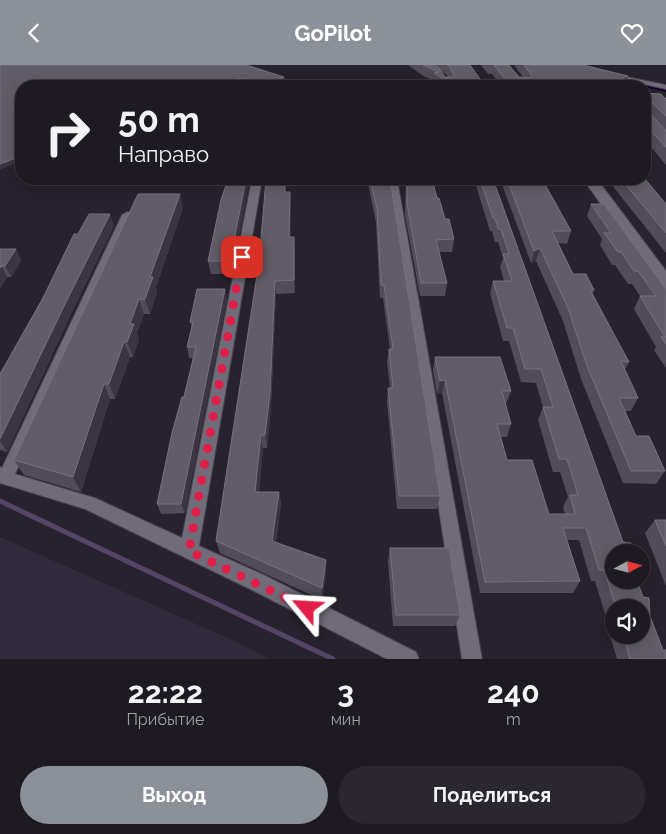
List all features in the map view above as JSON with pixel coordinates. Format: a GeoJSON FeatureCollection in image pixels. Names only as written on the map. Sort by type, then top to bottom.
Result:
{"type":"FeatureCollection","features":[{"type":"Feature","properties":{"kind":"main road"},"geometry":{"type":"LineString","coordinates":[[594,185],[666,283]]}},
{"type":"Feature","properties":{"kind":"street"},"geometry":{"type":"LineString","coordinates":[[596,72],[628,80]]}},
{"type":"Feature","properties":{"kind":"street"},"geometry":{"type":"LineString","coordinates":[[651,85],[666,87]]}},
{"type":"Feature","properties":{"kind":"street"},"geometry":{"type":"LineString","coordinates":[[189,551],[256,185]]}},
{"type":"Feature","properties":{"kind":"street"},"geometry":{"type":"LineString","coordinates":[[393,185],[472,659]]}},
{"type":"Feature","properties":{"kind":"street"},"geometry":{"type":"LineString","coordinates":[[126,215],[2,476],[89,503],[257,582],[409,659]]}},
{"type":"Feature","properties":{"kind":"shaded area"},"geometry":{"type":"Polygon","coordinates":[[[0,537],[241,644],[269,659],[0,659],[0,537]]]}},
{"type":"Feature","properties":{"kind":"building"},"geometry":{"type":"Polygon","coordinates":[[[0,65],[246,65],[284,77],[280,79],[283,80],[248,80],[241,78],[235,80],[15,80],[15,158],[0,164],[0,65]]]}},
{"type":"Feature","properties":{"kind":"building"},"geometry":{"type":"Polygon","coordinates":[[[423,65],[434,65],[439,68],[445,77],[455,77],[447,65],[470,65],[481,80],[445,80],[434,73],[439,72],[423,65]]]}},
{"type":"Feature","properties":{"kind":"building"},"geometry":{"type":"Polygon","coordinates":[[[494,65],[509,65],[519,77],[530,78],[532,76],[524,65],[583,65],[628,76],[620,80],[506,80],[494,65]]]}},
{"type":"Feature","properties":{"kind":"building"},"geometry":{"type":"Polygon","coordinates":[[[651,93],[661,94],[666,99],[666,116],[651,102],[651,93]]]}},
{"type":"Feature","properties":{"kind":"building"},"geometry":{"type":"Polygon","coordinates":[[[651,114],[666,131],[666,147],[651,131],[651,114]]]}},
{"type":"Feature","properties":{"kind":"building"},"geometry":{"type":"Polygon","coordinates":[[[226,185],[245,185],[230,261],[208,261],[226,185]]]}},
{"type":"Feature","properties":{"kind":"building"},"geometry":{"type":"Polygon","coordinates":[[[265,185],[285,185],[285,192],[290,192],[289,237],[294,237],[294,280],[275,281],[270,393],[265,435],[261,435],[255,492],[279,492],[272,541],[326,560],[322,588],[216,541],[259,262],[265,185]]]}},
{"type":"Feature","properties":{"kind":"building"},"geometry":{"type":"Polygon","coordinates":[[[371,185],[391,185],[440,496],[399,496],[388,388],[393,388],[389,349],[393,349],[384,285],[381,285],[377,209],[371,185]]]}},
{"type":"Feature","properties":{"kind":"building"},"geometry":{"type":"Polygon","coordinates":[[[407,185],[434,185],[445,219],[449,219],[454,239],[436,240],[447,283],[421,283],[407,203],[407,185]]]}},
{"type":"Feature","properties":{"kind":"building"},"geometry":{"type":"Polygon","coordinates":[[[482,185],[495,185],[623,542],[631,544],[605,544],[605,573],[604,570],[599,570],[586,528],[563,528],[580,581],[485,582],[445,380],[440,381],[435,357],[500,357],[511,391],[502,391],[511,424],[497,424],[507,460],[532,460],[549,514],[575,514],[570,495],[578,495],[567,459],[559,459],[543,407],[553,407],[541,369],[525,369],[513,328],[507,328],[493,281],[512,281],[503,254],[509,254],[501,229],[498,229],[495,218],[493,218],[482,185]]]}},
{"type":"Feature","properties":{"kind":"building"},"geometry":{"type":"Polygon","coordinates":[[[509,185],[545,185],[571,231],[552,231],[573,274],[586,274],[594,290],[590,290],[629,362],[621,361],[638,398],[619,398],[636,436],[649,436],[665,471],[631,471],[587,366],[568,308],[540,248],[534,251],[509,185]]]}},
{"type":"Feature","properties":{"kind":"building"},"geometry":{"type":"Polygon","coordinates":[[[626,185],[650,185],[666,204],[666,233],[626,185]]]}},
{"type":"Feature","properties":{"kind":"building"},"geometry":{"type":"Polygon","coordinates":[[[138,194],[180,194],[150,277],[153,277],[145,299],[139,299],[130,324],[134,324],[127,342],[124,342],[109,384],[104,384],[73,477],[14,460],[138,194]]]}},
{"type":"Feature","properties":{"kind":"building"},"geometry":{"type":"Polygon","coordinates":[[[591,204],[604,204],[666,289],[666,344],[661,337],[665,337],[640,296],[656,296],[638,271],[634,271],[621,252],[618,252],[604,233],[611,233],[591,204]]]}},
{"type":"Feature","properties":{"kind":"building"},"geometry":{"type":"Polygon","coordinates":[[[89,214],[110,214],[0,439],[0,374],[42,300],[74,234],[78,234],[89,214]]]}},
{"type":"Feature","properties":{"kind":"building"},"geometry":{"type":"Polygon","coordinates":[[[0,249],[16,249],[5,266],[0,268],[0,249]]]}},
{"type":"Feature","properties":{"kind":"building"},"geometry":{"type":"Polygon","coordinates":[[[197,289],[225,289],[181,504],[157,504],[172,433],[182,397],[184,397],[196,347],[187,347],[193,322],[190,322],[197,289]]]}},
{"type":"Feature","properties":{"kind":"building"},"geometry":{"type":"Polygon","coordinates":[[[655,520],[666,520],[666,546],[655,520]]]}},
{"type":"Feature","properties":{"kind":"building"},"geometry":{"type":"Polygon","coordinates":[[[390,548],[449,548],[460,615],[396,615],[390,548]]]}},
{"type":"Feature","properties":{"kind":"building"},"geometry":{"type":"Polygon","coordinates":[[[610,589],[640,589],[643,597],[649,599],[613,599],[610,589]]]}},
{"type":"Feature","properties":{"kind":"building"},"geometry":{"type":"Polygon","coordinates":[[[650,616],[663,650],[666,650],[666,659],[630,659],[626,644],[650,644],[650,616]]]}},
{"type":"Feature","properties":{"kind":"waterway"},"geometry":{"type":"LineString","coordinates":[[608,77],[621,80]]}},
{"type":"Feature","properties":{"kind":"waterway"},"geometry":{"type":"LineString","coordinates":[[651,87],[666,90]]}},
{"type":"Feature","properties":{"kind":"waterway"},"geometry":{"type":"LineString","coordinates":[[0,501],[333,659]]}},
{"type":"Feature","properties":{"kind":"route"},"geometry":{"type":"LineString","coordinates":[[242,257],[189,551],[257,582],[307,608]]}}]}
